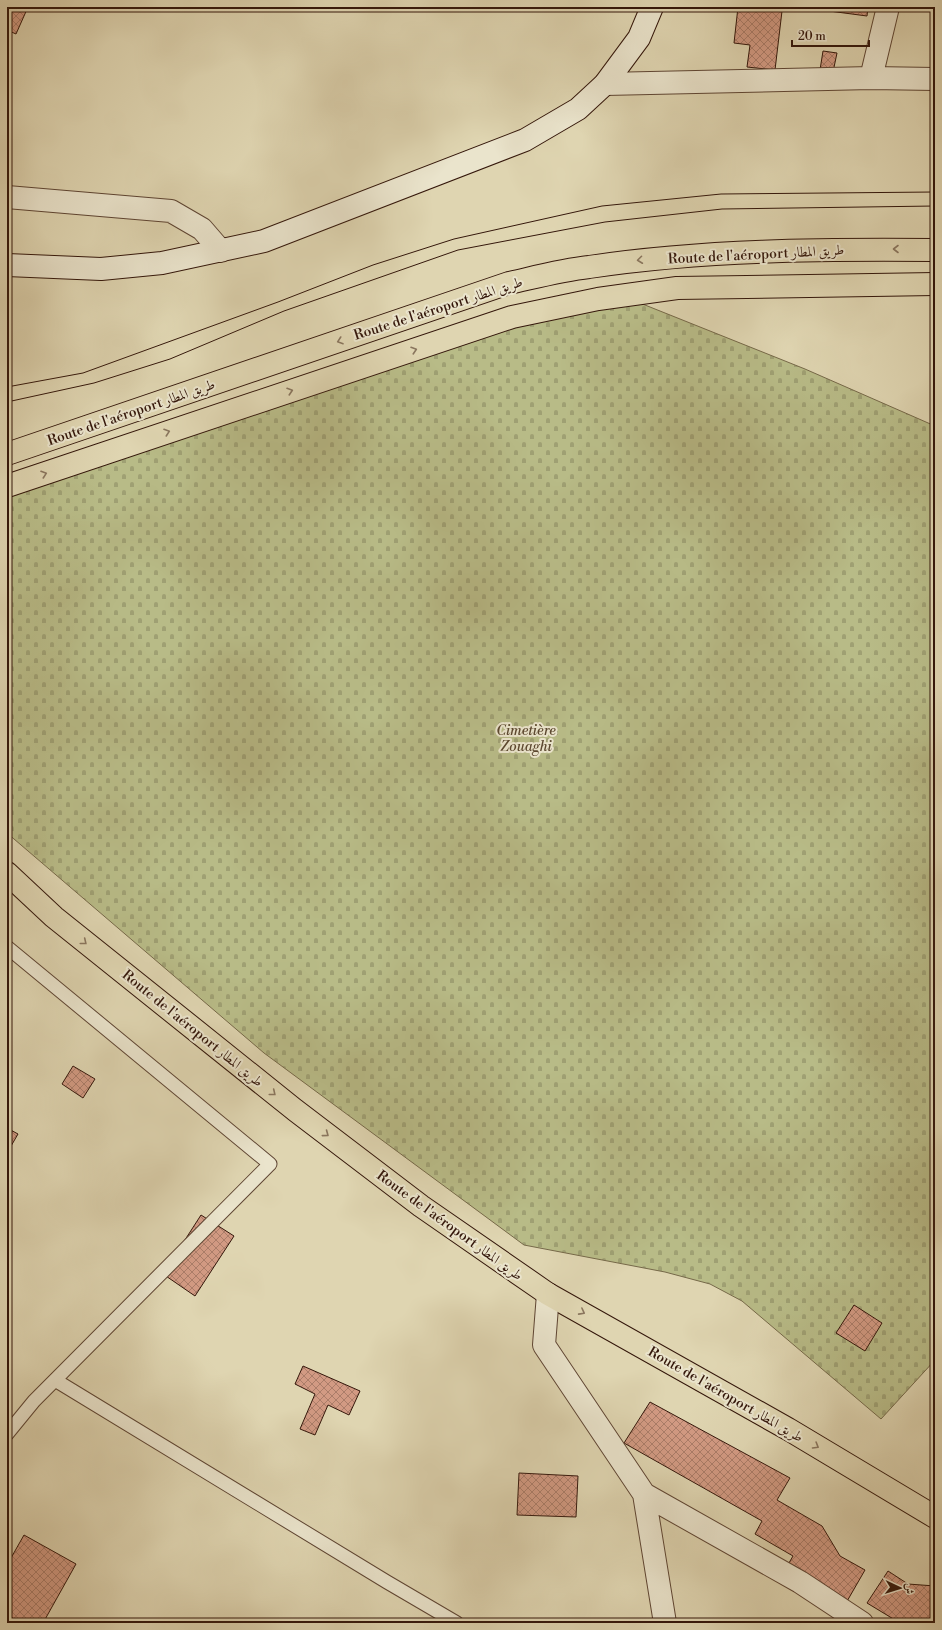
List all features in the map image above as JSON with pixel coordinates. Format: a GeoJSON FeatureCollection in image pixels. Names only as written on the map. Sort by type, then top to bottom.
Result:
{"type":"FeatureCollection","features":[{"type":"Feature","properties":{"kind":"highway","name":"Route de l'aéroport طريق المطار"},"geometry":{"type":"LineString","coordinates":[[7,454],[509,283],[588,267],[656,259],[816,249],[935,250]]}},
{"type":"Feature","properties":{"kind":"highway"},"geometry":{"type":"LineString","coordinates":[[7,486],[512,317],[598,299],[677,288],[935,284]]}},
{"type":"Feature","properties":{"kind":"highway"},"geometry":{"type":"LineString","coordinates":[[7,440],[94,425]]}},
{"type":"Feature","properties":{"kind":"highway","name":"Route de l'aéroport طريق المطار"},"geometry":{"type":"LineString","coordinates":[[7,873],[54,917],[295,1110],[421,1206],[548,1294],[788,1429],[935,1517]]}},
{"type":"Feature","properties":{"kind":"highway"},"geometry":{"type":"LineString","coordinates":[[7,887],[54,917]]}},
{"type":"Feature","properties":{"kind":"street"},"geometry":{"type":"LineString","coordinates":[[7,265],[101,269],[162,263],[264,241],[525,140],[578,109],[605,84],[639,38],[652,7]]}},
{"type":"Feature","properties":{"kind":"street"},"geometry":{"type":"LineString","coordinates":[[871,78],[888,7]]}},
{"type":"Feature","properties":{"kind":"street"},"geometry":{"type":"LineString","coordinates":[[605,84],[871,78],[935,79]]}},
{"type":"Feature","properties":{"kind":"street"},"geometry":{"type":"LineString","coordinates":[[7,197],[171,211],[202,229],[220,251]]}},
{"type":"Feature","properties":{"kind":"street"},"geometry":{"type":"LineString","coordinates":[[548,1294],[544,1345],[644,1494],[665,1623]]}},
{"type":"Feature","properties":{"kind":"street"},"geometry":{"type":"LineString","coordinates":[[644,1494],[800,1582],[862,1623]]}},
{"type":"Feature","properties":{"kind":"lane"},"geometry":{"type":"LineString","coordinates":[[7,947],[270,1164],[55,1380],[7,1434]]}},
{"type":"Feature","properties":{"kind":"lane"},"geometry":{"type":"LineString","coordinates":[[55,1380],[456,1623]]}},
{"type":"Feature","properties":{"kind":"green space","name":"Cimetière Zouaghi"},"geometry":{"type":"Polygon","coordinates":[[[625,297],[805,369],[935,426],[935,1360],[881,1419],[742,1301],[710,1284],[665,1272],[524,1245],[264,1053],[7,833],[7,481],[435,337],[625,297]]]}},
{"type":"Feature","properties":{"kind":"building"},"geometry":{"type":"Polygon","coordinates":[[[7,7],[28,7],[16,34],[7,30],[7,7]]]}},
{"type":"Feature","properties":{"kind":"building"},"geometry":{"type":"Polygon","coordinates":[[[738,7],[782,11],[775,70],[747,67],[750,45],[734,43],[738,7]]]}},
{"type":"Feature","properties":{"kind":"building"},"geometry":{"type":"Polygon","coordinates":[[[814,7],[868,7],[867,16],[814,9],[814,7]]]}},
{"type":"Feature","properties":{"kind":"building"},"geometry":{"type":"Polygon","coordinates":[[[823,51],[837,53],[833,72],[820,70],[823,51]]]}},
{"type":"Feature","properties":{"kind":"building"},"geometry":{"type":"Polygon","coordinates":[[[73,1066],[95,1079],[83,1098],[62,1084],[73,1066]]]}},
{"type":"Feature","properties":{"kind":"building"},"geometry":{"type":"Polygon","coordinates":[[[7,1128],[18,1134],[7,1153],[7,1128]]]}},
{"type":"Feature","properties":{"kind":"building"},"geometry":{"type":"Polygon","coordinates":[[[201,1215],[234,1236],[195,1296],[163,1274],[201,1215]]]}},
{"type":"Feature","properties":{"kind":"building"},"geometry":{"type":"Polygon","coordinates":[[[854,1305],[882,1323],[865,1351],[836,1333],[854,1305]]]}},
{"type":"Feature","properties":{"kind":"building"},"geometry":{"type":"Polygon","coordinates":[[[303,1366],[360,1391],[349,1415],[328,1405],[315,1435],[300,1429],[315,1394],[295,1384],[303,1366]]]}},
{"type":"Feature","properties":{"kind":"building"},"geometry":{"type":"Polygon","coordinates":[[[650,1402],[790,1478],[777,1500],[822,1526],[840,1556],[865,1570],[846,1603],[786,1568],[793,1556],[755,1534],[762,1521],[624,1443],[650,1402]]]}},
{"type":"Feature","properties":{"kind":"building"},"geometry":{"type":"Polygon","coordinates":[[[519,1473],[578,1476],[576,1517],[517,1515],[519,1473]]]}},
{"type":"Feature","properties":{"kind":"building"},"geometry":{"type":"Polygon","coordinates":[[[24,1535],[76,1564],[43,1623],[22,1623],[7,1615],[7,1565],[24,1535]]]}},
{"type":"Feature","properties":{"kind":"building"},"geometry":{"type":"Polygon","coordinates":[[[888,1571],[908,1584],[935,1586],[935,1623],[900,1623],[867,1603],[888,1571]]]}},
{"type":"Feature","properties":{"kind":"tram line"},"geometry":{"type":"LineString","coordinates":[[7,387],[83,373],[278,302],[373,265],[454,239],[602,206],[721,194],[935,192]]}},
{"type":"Feature","properties":{"kind":"tram line"},"geometry":{"type":"LineString","coordinates":[[7,402],[94,383],[170,359],[284,311],[458,250],[605,222],[722,209],[935,206]]}}]}
